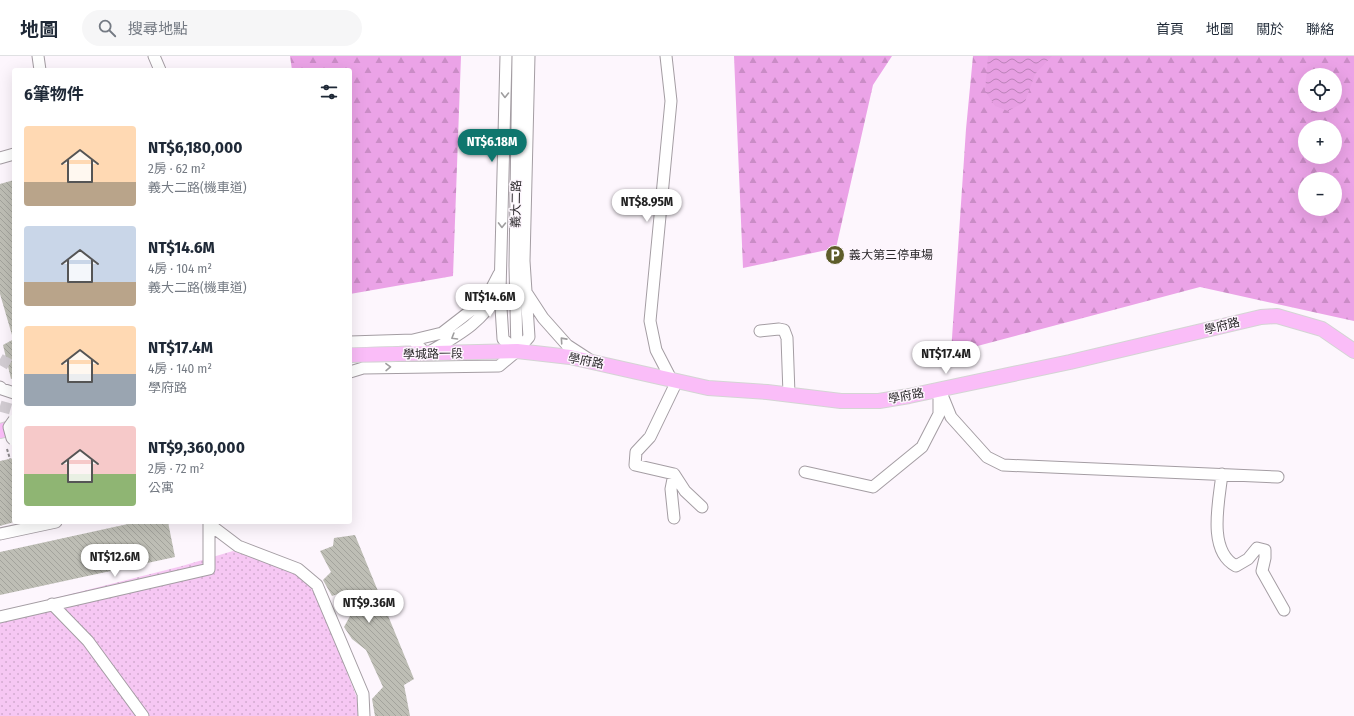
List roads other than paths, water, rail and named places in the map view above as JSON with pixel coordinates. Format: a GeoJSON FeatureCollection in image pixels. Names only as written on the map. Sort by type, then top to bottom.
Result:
{"type":"FeatureCollection","features":[{"type":"Feature","properties":{"kind":"main road","name":"學府路"},"geometry":{"type":"LineString","coordinates":[[517,351],[570,357],[708,388],[789,394],[841,401],[879,401],[940,390],[1070,362],[1261,317],[1277,316],[1322,329],[1354,351]]}},
{"type":"Feature","properties":{"kind":"main road","name":"學城路一段"},"geometry":{"type":"LineString","coordinates":[[352,355],[517,351]]}},
{"type":"Feature","properties":{"kind":"main road"},"geometry":{"type":"LineString","coordinates":[[0,431],[12,428]]}},
{"type":"Feature","properties":{"kind":"street"},"geometry":{"type":"LineString","coordinates":[[38,56],[40,68]]}},
{"type":"Feature","properties":{"kind":"street"},"geometry":{"type":"LineString","coordinates":[[154,56],[159,68]]}},
{"type":"Feature","properties":{"kind":"street"},"geometry":{"type":"LineString","coordinates":[[506,56],[500,292],[502,339],[517,351]]}},
{"type":"Feature","properties":{"kind":"street","name":"義大二路"},"geometry":{"type":"LineString","coordinates":[[517,351],[515,266],[518,56]]}},
{"type":"Feature","properties":{"kind":"street"},"geometry":{"type":"LineString","coordinates":[[352,371],[363,368],[498,366],[517,351],[529,337],[524,261],[529,56]]}},
{"type":"Feature","properties":{"kind":"street"},"geometry":{"type":"LineString","coordinates":[[666,56],[671,101],[650,321],[656,350],[674,380],[650,437],[636,452],[635,465],[674,474],[685,491],[702,507]]}},
{"type":"Feature","properties":{"kind":"street"},"geometry":{"type":"LineString","coordinates":[[0,158],[12,155]]}},
{"type":"Feature","properties":{"kind":"street"},"geometry":{"type":"LineString","coordinates":[[413,340],[426,354],[468,329],[492,306],[515,266]]}},
{"type":"Feature","properties":{"kind":"street"},"geometry":{"type":"LineString","coordinates":[[515,266],[526,291],[543,318],[567,345],[594,362]]}},
{"type":"Feature","properties":{"kind":"street"},"geometry":{"type":"LineString","coordinates":[[352,342],[413,340],[442,333],[486,299],[501,270]]}},
{"type":"Feature","properties":{"kind":"street"},"geometry":{"type":"LineString","coordinates":[[760,331],[779,329],[784,330],[787,338],[789,394]]}},
{"type":"Feature","properties":{"kind":"street"},"geometry":{"type":"LineString","coordinates":[[352,365],[382,355]]}},
{"type":"Feature","properties":{"kind":"street"},"geometry":{"type":"LineString","coordinates":[[0,387],[12,392]]}},
{"type":"Feature","properties":{"kind":"street"},"geometry":{"type":"LineString","coordinates":[[805,472],[873,487],[922,447],[939,414],[940,390]]}},
{"type":"Feature","properties":{"kind":"street"},"geometry":{"type":"LineString","coordinates":[[940,390],[951,417],[987,457],[1003,465],[1278,477]]}},
{"type":"Feature","properties":{"kind":"street"},"geometry":{"type":"LineString","coordinates":[[12,423],[9,427],[12,438]]}},
{"type":"Feature","properties":{"kind":"street"},"geometry":{"type":"LineString","coordinates":[[674,474],[671,489],[674,518]]}},
{"type":"Feature","properties":{"kind":"street"},"geometry":{"type":"LineString","coordinates":[[1222,474],[1216,529],[1221,548],[1229,562],[1236,566],[1248,559],[1257,548],[1265,550],[1262,571],[1284,610]]}},
{"type":"Feature","properties":{"kind":"street"},"geometry":{"type":"LineString","coordinates":[[0,534],[47,524]]}},
{"type":"Feature","properties":{"kind":"street"},"geometry":{"type":"LineString","coordinates":[[0,617],[209,569],[209,524]]}},
{"type":"Feature","properties":{"kind":"street"},"geometry":{"type":"LineString","coordinates":[[210,524],[238,546],[298,569],[318,586],[363,694],[364,716]]}},
{"type":"Feature","properties":{"kind":"street"},"geometry":{"type":"LineString","coordinates":[[52,604],[88,641],[143,716]]}},
{"type":"Feature","properties":{"kind":"water"},"geometry":{"type":"Polygon","coordinates":[[[988,56],[1052,56],[1035,74],[1025,102],[1008,111],[995,106],[985,91],[988,56]]]}},
{"type":"Feature","properties":{"kind":"tunnel"},"geometry":{"type":"LineString","coordinates":[[0,359],[12,366]]}},
{"type":"Feature","properties":{"kind":"tunnel"},"geometry":{"type":"LineString","coordinates":[[0,406],[12,409]]}},
{"type":"Feature","properties":{"kind":"place","name":"義大第三停車場"},"geometry":{"type":"Point","coordinates":[835,255]}}]}
